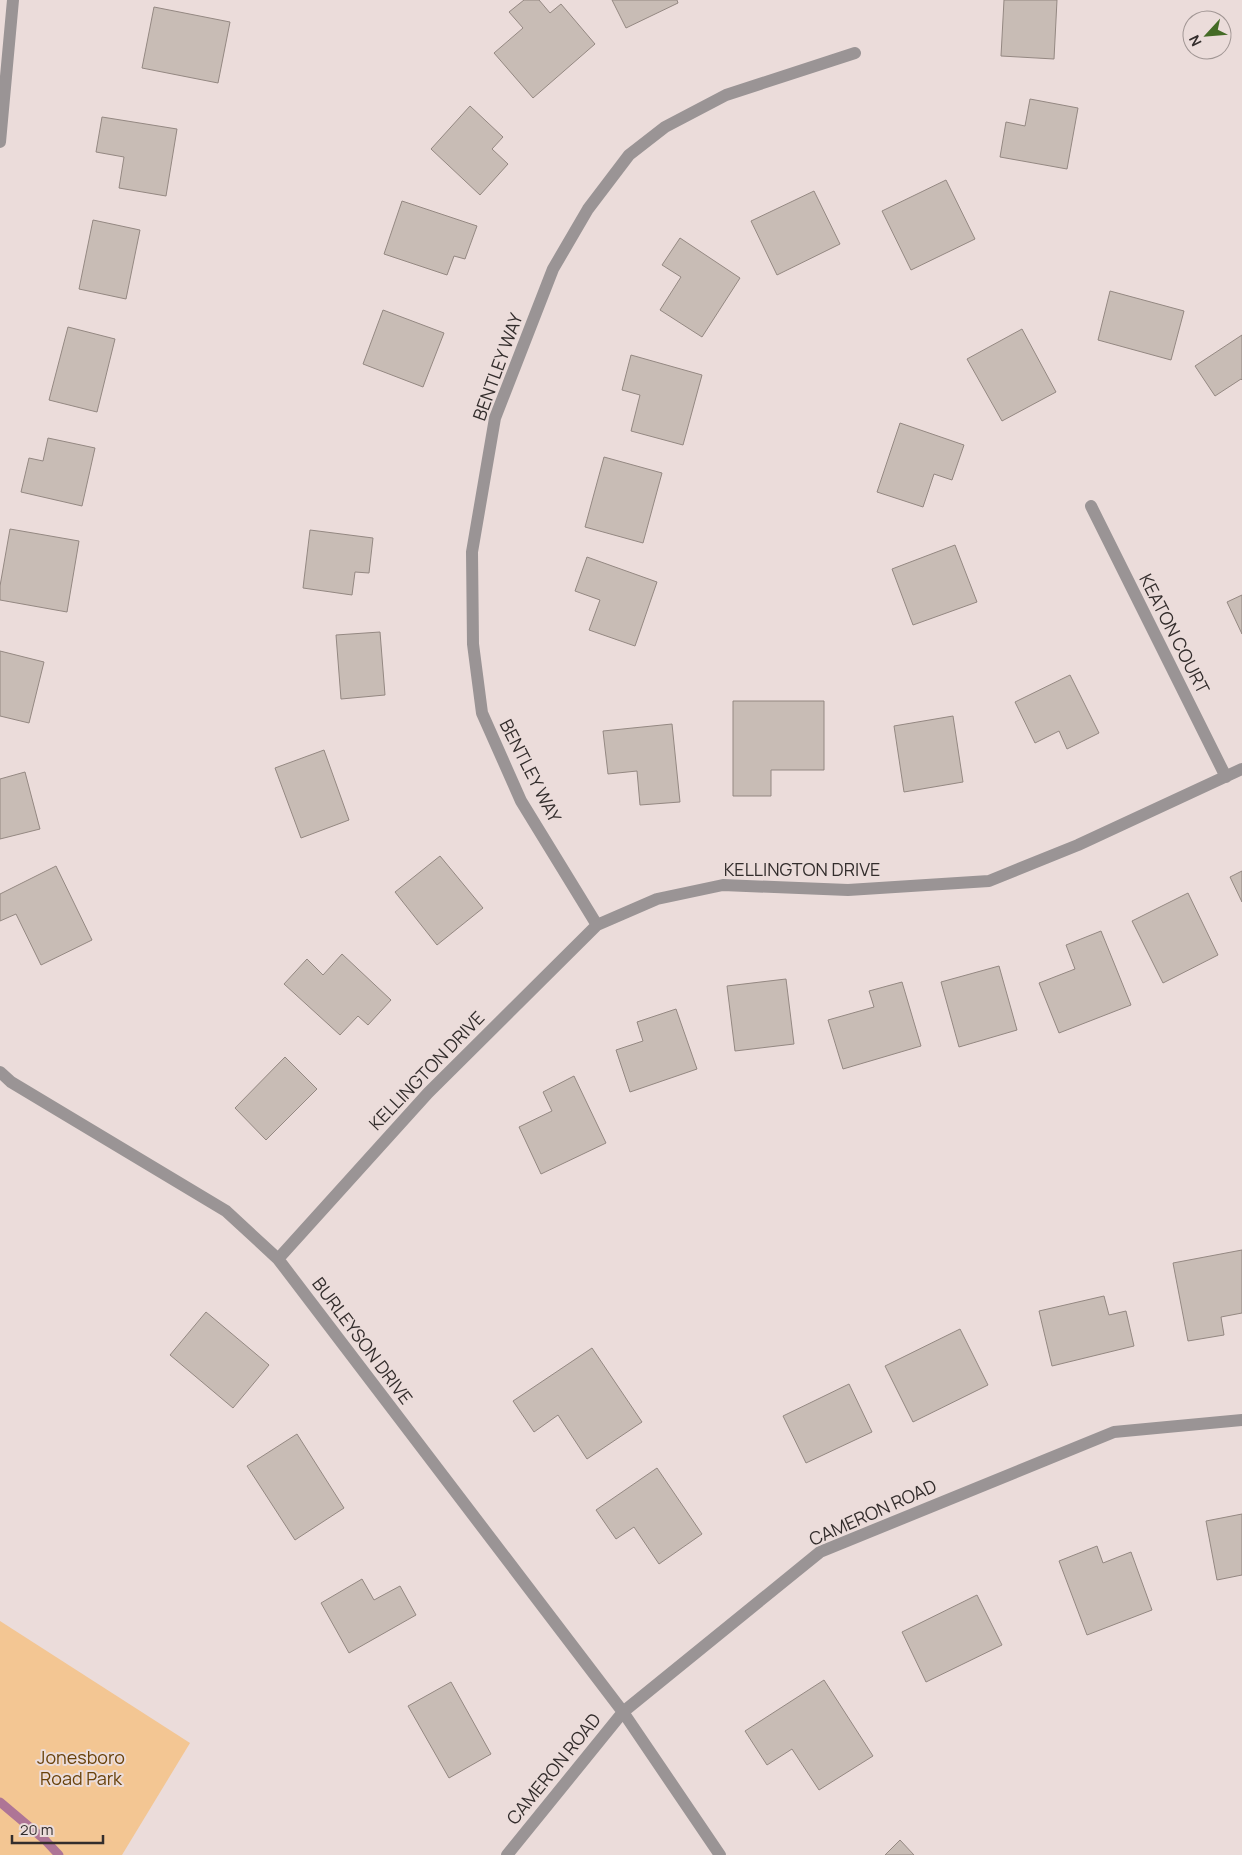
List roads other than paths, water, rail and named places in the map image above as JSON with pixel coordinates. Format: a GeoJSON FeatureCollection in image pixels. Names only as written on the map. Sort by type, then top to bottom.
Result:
{"type":"FeatureCollection","features":[{"type":"Feature","properties":{"kind":"street"},"geometry":{"type":"LineString","coordinates":[[0,142],[13,0]]}},
{"type":"Feature","properties":{"kind":"street","name":"BENTLEY WAY"},"geometry":{"type":"LineString","coordinates":[[598,925],[521,801],[482,713],[473,644],[472,552],[495,418],[554,269],[588,209],[630,155],[665,127],[726,95],[855,53]]}},
{"type":"Feature","properties":{"kind":"street","name":"KEATON COURT"},"geometry":{"type":"LineString","coordinates":[[1091,506],[1226,777]]}},
{"type":"Feature","properties":{"kind":"street","name":"KELLINGTON DRIVE"},"geometry":{"type":"LineString","coordinates":[[278,1259],[428,1092],[598,925],[657,899],[723,885],[848,890],[989,881],[1078,845],[1242,769]]}},
{"type":"Feature","properties":{"kind":"street","name":"BURLEYSON DRIVE"},"geometry":{"type":"LineString","coordinates":[[0,1072],[11,1082],[226,1211],[278,1259],[623,1712],[720,1855]]}},
{"type":"Feature","properties":{"kind":"street","name":"CAMERON ROAD"},"geometry":{"type":"LineString","coordinates":[[507,1855],[623,1712],[820,1552],[1114,1432],[1242,1420]]}},
{"type":"Feature","properties":{"kind":"waterway"},"geometry":{"type":"LineString","coordinates":[[0,1802],[45,1840],[59,1855]]}},
{"type":"Feature","properties":{"kind":"park label","name":"Jonesboro Road Park"},"geometry":{"type":"Point","coordinates":[81,1768]}}]}
